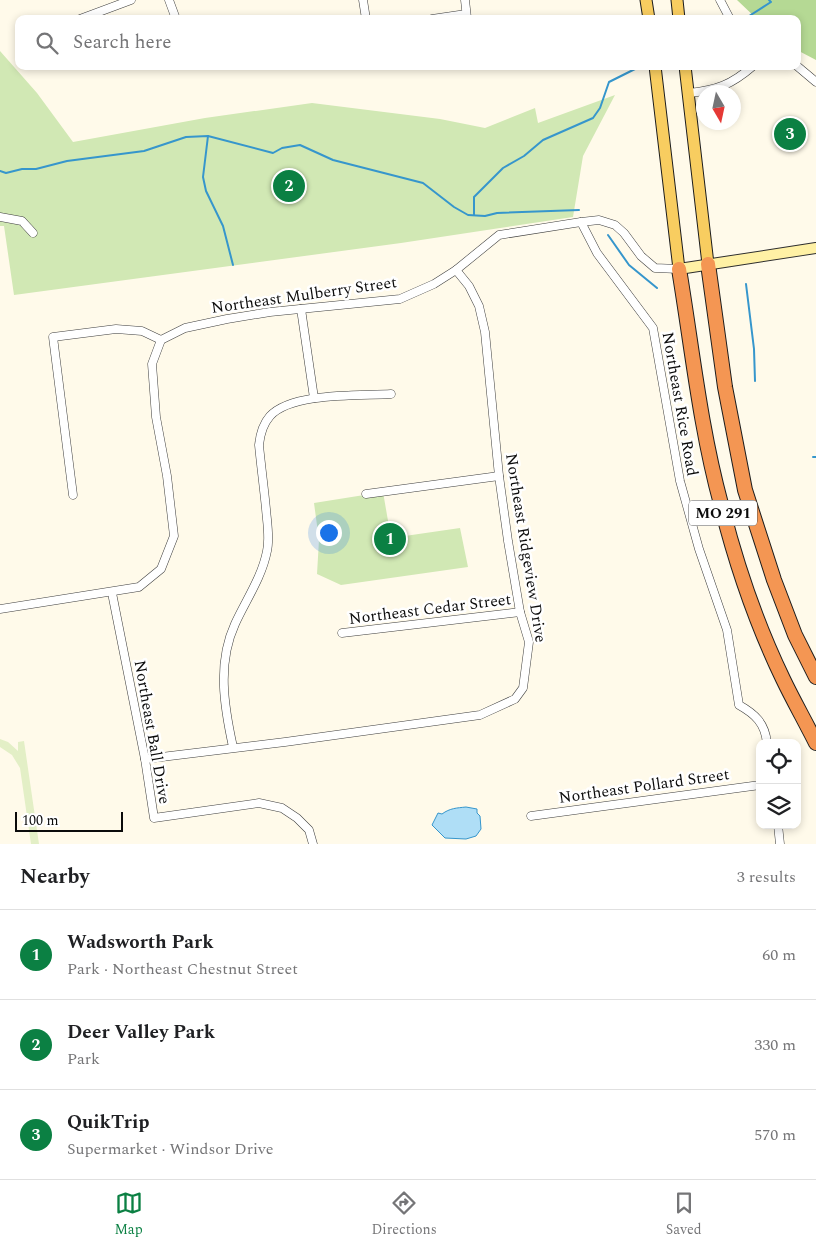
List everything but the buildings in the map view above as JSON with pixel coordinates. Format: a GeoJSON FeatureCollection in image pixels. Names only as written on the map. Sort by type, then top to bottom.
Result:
{"type":"FeatureCollection","features":[{"type":"Feature","properties":{"kind":"highway","name":"MO 291"},"geometry":{"type":"LineString","coordinates":[[708,264],[725,387],[745,490],[795,635],[816,677]]}},
{"type":"Feature","properties":{"kind":"highway","name":"MO 291"},"geometry":{"type":"LineString","coordinates":[[679,269],[707,442],[723,512],[755,613],[782,678],[816,743]]}},
{"type":"Feature","properties":{"kind":"main road"},"geometry":{"type":"LineString","coordinates":[[646,0],[648,15]]}},
{"type":"Feature","properties":{"kind":"main road"},"geometry":{"type":"LineString","coordinates":[[677,0],[679,15]]}},
{"type":"Feature","properties":{"kind":"main road","name":"MO 291"},"geometry":{"type":"LineString","coordinates":[[655,70],[679,269]]}},
{"type":"Feature","properties":{"kind":"main road","name":"MO 291"},"geometry":{"type":"LineString","coordinates":[[686,70],[708,264]]}},
{"type":"Feature","properties":{"kind":"street"},"geometry":{"type":"LineString","coordinates":[[91,15],[130,0]]}},
{"type":"Feature","properties":{"kind":"street"},"geometry":{"type":"LineString","coordinates":[[169,0],[175,15]]}},
{"type":"Feature","properties":{"kind":"street"},"geometry":{"type":"LineString","coordinates":[[363,0],[365,15]]}},
{"type":"Feature","properties":{"kind":"street"},"geometry":{"type":"LineString","coordinates":[[465,0],[467,15]]}},
{"type":"Feature","properties":{"kind":"street"},"geometry":{"type":"LineString","coordinates":[[720,0],[728,15]]}},
{"type":"Feature","properties":{"kind":"street"},"geometry":{"type":"LineString","coordinates":[[801,69],[816,82]]}},
{"type":"Feature","properties":{"kind":"street"},"geometry":{"type":"LineString","coordinates":[[689,93],[707,92],[730,84],[748,70]]}},
{"type":"Feature","properties":{"kind":"street"},"geometry":{"type":"LineString","coordinates":[[0,217],[22,221],[33,233]]}},
{"type":"Feature","properties":{"kind":"street","name":"Northeast Mulberry Street"},"geometry":{"type":"LineString","coordinates":[[161,340],[185,328],[227,319],[400,298],[434,284],[456,270],[499,236],[582,222],[599,220],[615,224],[641,256],[655,268],[679,269],[816,248]]}},
{"type":"Feature","properties":{"kind":"street","name":"Northeast Rice Road"},"geometry":{"type":"LineString","coordinates":[[582,222],[597,253],[653,328],[680,482],[699,550],[727,630],[739,705],[756,715],[767,739]]}},
{"type":"Feature","properties":{"kind":"street","name":"Northeast Ridgeview Drive"},"geometry":{"type":"LineString","coordinates":[[145,759],[480,715],[515,699],[523,688],[529,642],[520,612],[508,541],[499,476],[485,332],[480,306],[469,286],[456,270]]}},
{"type":"Feature","properties":{"kind":"street"},"geometry":{"type":"LineString","coordinates":[[301,309],[314,398]]}},
{"type":"Feature","properties":{"kind":"street"},"geometry":{"type":"LineString","coordinates":[[0,609],[112,593],[138,587],[161,569],[174,536],[167,476],[156,417],[152,364],[161,340],[142,331],[116,329],[52,337],[73,495]]}},
{"type":"Feature","properties":{"kind":"street"},"geometry":{"type":"LineString","coordinates":[[233,747],[223,680],[225,653],[234,625],[258,577],[268,550],[268,529],[259,445],[260,436],[270,416],[288,405],[314,398],[391,394]]}},
{"type":"Feature","properties":{"kind":"street"},"geometry":{"type":"LineString","coordinates":[[366,494],[499,476]]}},
{"type":"Feature","properties":{"kind":"street","name":"Northeast Ball Drive"},"geometry":{"type":"LineString","coordinates":[[112,593],[145,759],[154,818],[259,802],[282,808],[297,818],[309,830],[313,844]]}},
{"type":"Feature","properties":{"kind":"street","name":"Northeast Cedar Street"},"geometry":{"type":"LineString","coordinates":[[342,633],[520,612]]}},
{"type":"Feature","properties":{"kind":"street","name":"Northeast Pollard Street"},"geometry":{"type":"LineString","coordinates":[[531,816],[756,786]]}},
{"type":"Feature","properties":{"kind":"street"},"geometry":{"type":"LineString","coordinates":[[778,829],[780,844]]}},
{"type":"Feature","properties":{"kind":"green space"},"geometry":{"type":"Polygon","coordinates":[[[737,0],[816,0],[816,60],[801,52],[801,15],[753,15],[737,0]]]}},
{"type":"Feature","properties":{"kind":"green space"},"geometry":{"type":"Polygon","coordinates":[[[0,51],[37,93],[73,142],[205,118],[312,103],[440,119],[485,128],[535,108],[538,123],[615,95],[583,156],[573,217],[401,243],[14,295],[4,226],[0,226],[0,51]]]}},
{"type":"Feature","properties":{"kind":"green space"},"geometry":{"type":"Polygon","coordinates":[[[383,492],[391,538],[460,528],[468,567],[341,585],[317,574],[319,540],[314,503],[383,492]]]}},
{"type":"Feature","properties":{"kind":"green space"},"geometry":{"type":"Polygon","coordinates":[[[0,739],[8,742],[18,751],[18,742],[24,741],[39,844],[31,844],[20,768],[12,755],[0,747],[0,739]]]}},
{"type":"Feature","properties":{"kind":"water"},"geometry":{"type":"Polygon","coordinates":[[[466,807],[477,809],[477,813],[480,816],[481,829],[476,836],[466,839],[445,838],[432,825],[438,813],[442,814],[451,809],[466,807]]]}},
{"type":"Feature","properties":{"kind":"waterway"},"geometry":{"type":"LineString","coordinates":[[751,15],[771,2],[769,0]]}},
{"type":"Feature","properties":{"kind":"waterway"},"geometry":{"type":"LineString","coordinates":[[474,215],[474,197],[503,168],[524,156],[543,140],[593,118],[600,108],[609,82],[633,70]]}},
{"type":"Feature","properties":{"kind":"waterway"},"geometry":{"type":"LineString","coordinates":[[208,136],[203,177],[206,191],[223,226],[233,265]]}},
{"type":"Feature","properties":{"kind":"waterway"},"geometry":{"type":"LineString","coordinates":[[0,171],[6,173],[22,169],[36,169],[67,161],[144,151],[186,137],[208,136],[273,153],[282,148],[300,145],[333,160],[423,183],[454,207],[468,215],[485,216],[497,213],[579,210]]}},
{"type":"Feature","properties":{"kind":"waterway"},"geometry":{"type":"LineString","coordinates":[[608,235],[629,265],[657,288]]}},
{"type":"Feature","properties":{"kind":"waterway"},"geometry":{"type":"LineString","coordinates":[[746,284],[754,349],[755,381]]}},
{"type":"Feature","properties":{"kind":"place","name":"QuikTrip"},"geometry":{"type":"Point","coordinates":[790,134]}},
{"type":"Feature","properties":{"kind":"place","name":"Deer Valley Park"},"geometry":{"type":"Point","coordinates":[289,186]}},
{"type":"Feature","properties":{"kind":"place","name":"Wadsworth Park"},"geometry":{"type":"Point","coordinates":[390,539]}}]}
